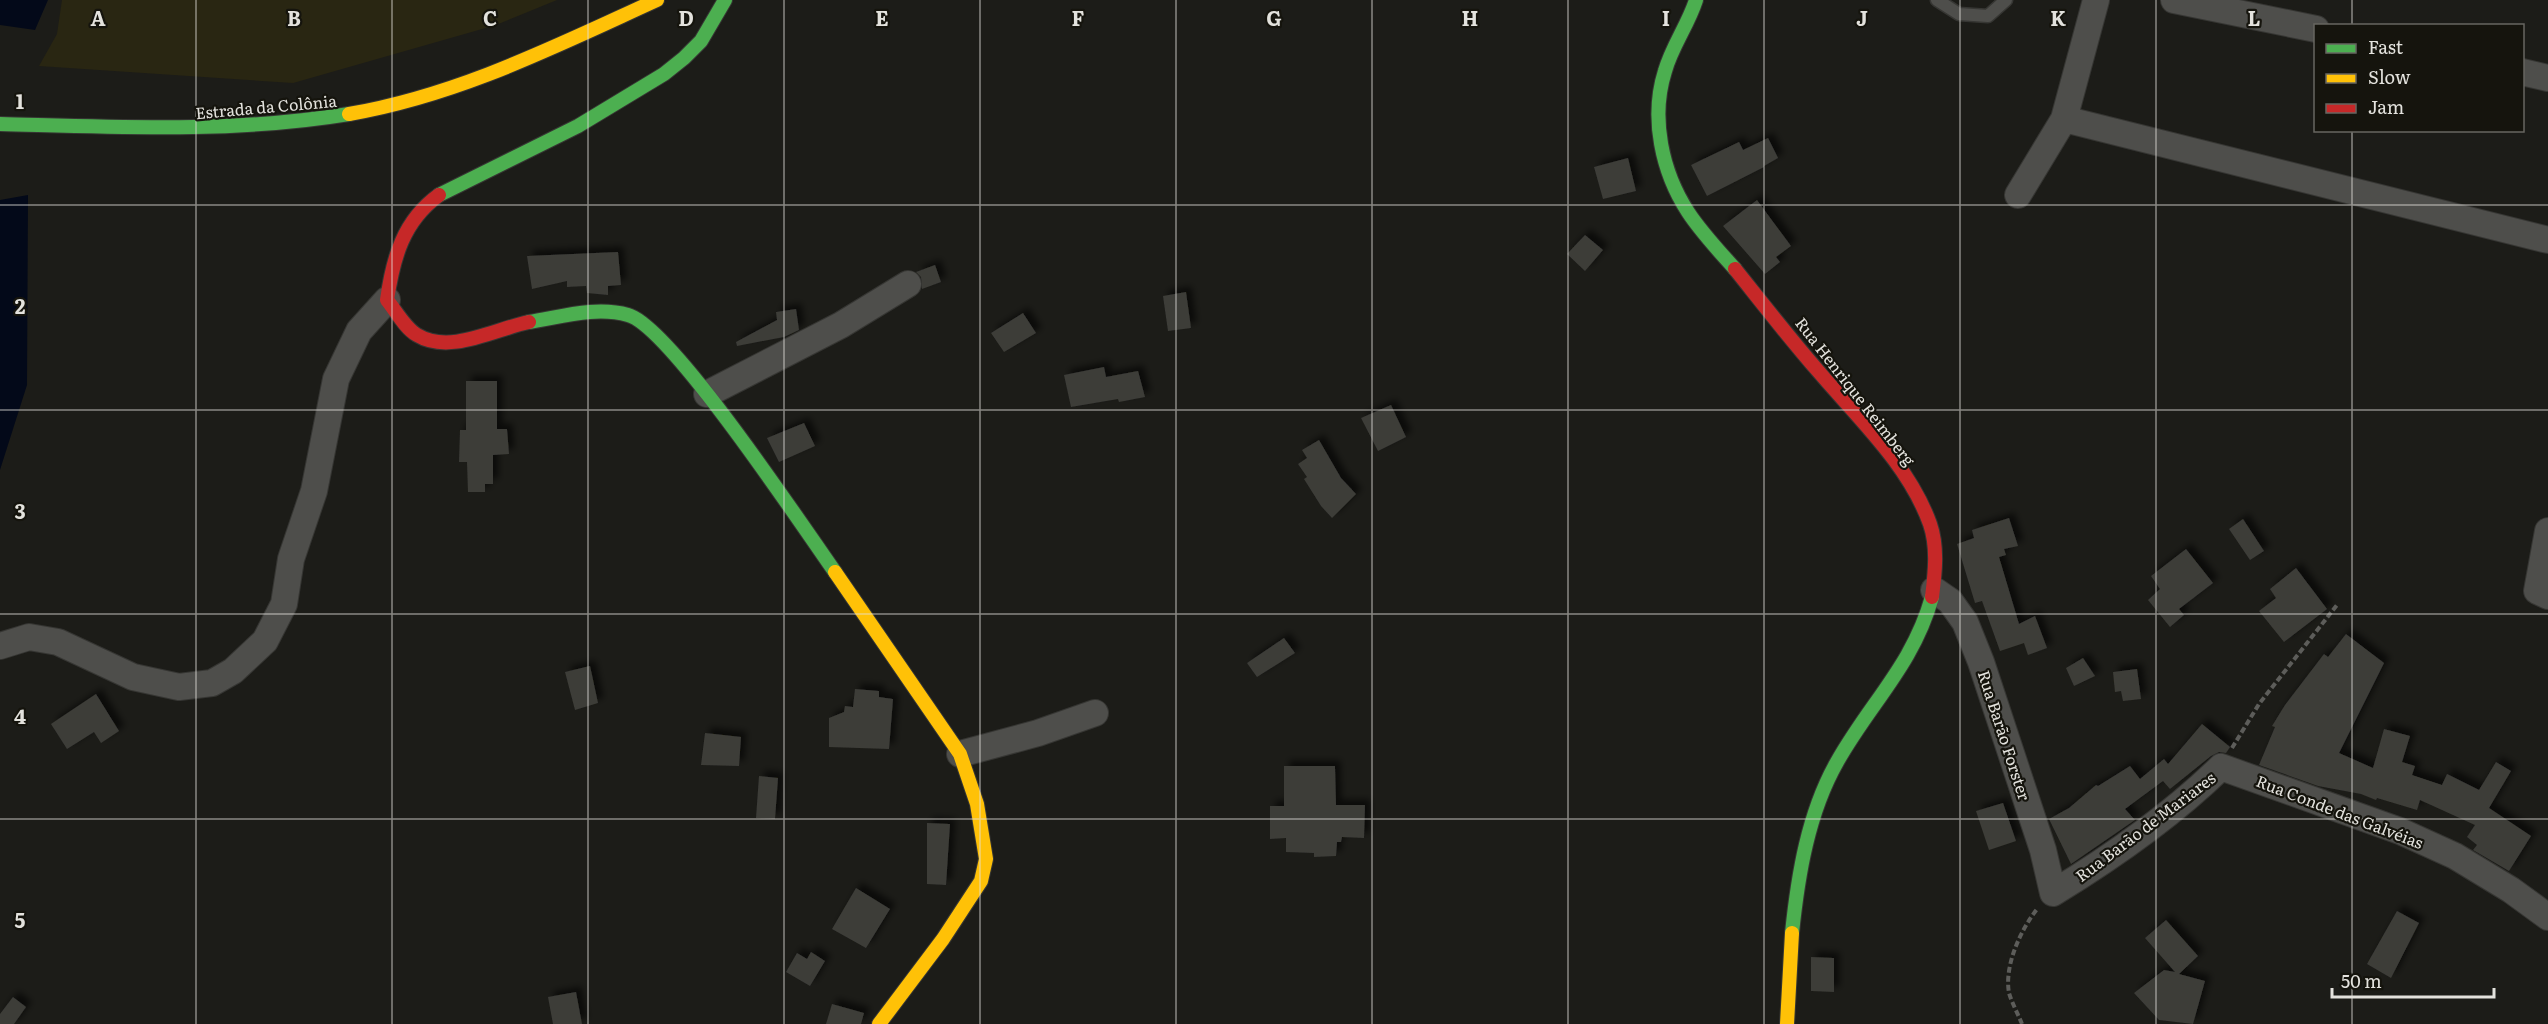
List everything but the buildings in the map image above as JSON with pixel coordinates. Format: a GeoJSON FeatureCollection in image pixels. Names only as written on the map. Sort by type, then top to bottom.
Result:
{"type":"FeatureCollection","features":[{"type":"Feature","properties":{"kind":"street","name":"Estrada da Colônia"},"geometry":{"type":"LineString","coordinates":[[0,124],[189,129],[307,122],[396,106],[489,76],[657,0]]}},
{"type":"Feature","properties":{"kind":"street"},"geometry":{"type":"LineString","coordinates":[[0,646],[29,637],[58,642],[133,677],[179,687],[212,683],[233,671],[265,641],[284,604],[291,559],[314,491],[336,379],[359,331],[387,300],[396,249],[417,215],[434,199],[457,184],[572,130],[680,63],[716,22],[725,0]]}},
{"type":"Feature","properties":{"kind":"street","name":"Rua Henrique Reimberg"},"geometry":{"type":"LineString","coordinates":[[1696,0],[1683,32],[1669,57],[1659,91],[1658,114],[1668,173],[1689,214],[1876,438],[1915,495],[1930,524],[1935,557],[1934,590],[1916,644],[1839,759],[1816,812],[1801,864],[1794,906],[1787,1024]]}},
{"type":"Feature","properties":{"kind":"street"},"geometry":{"type":"LineString","coordinates":[[2018,195],[2064,119],[2096,0]]}},
{"type":"Feature","properties":{"kind":"street"},"geometry":{"type":"LineString","coordinates":[[2174,0],[2314,29]]}},
{"type":"Feature","properties":{"kind":"street"},"geometry":{"type":"LineString","coordinates":[[2524,72],[2548,78]]}},
{"type":"Feature","properties":{"kind":"street"},"geometry":{"type":"LineString","coordinates":[[2064,119],[2548,240]]}},
{"type":"Feature","properties":{"kind":"street"},"geometry":{"type":"LineString","coordinates":[[707,394],[841,325],[908,284]]}},
{"type":"Feature","properties":{"kind":"street"},"geometry":{"type":"LineString","coordinates":[[387,300],[415,334],[430,341],[449,342],[475,337],[557,315],[586,312],[628,315],[658,336],[707,394],[878,632],[960,754],[979,814],[984,842],[984,871],[981,881],[943,939],[879,1024]]}},
{"type":"Feature","properties":{"kind":"street"},"geometry":{"type":"LineString","coordinates":[[2548,531],[2537,591],[2548,596]]}},
{"type":"Feature","properties":{"kind":"street","name":"Rua Barão Forster"},"geometry":{"type":"LineString","coordinates":[[1934,590],[1950,601],[1965,622],[1981,662],[2043,850],[2053,893]]}},
{"type":"Feature","properties":{"kind":"street"},"geometry":{"type":"LineString","coordinates":[[960,754],[1038,733],[1095,713]]}},
{"type":"Feature","properties":{"kind":"street","name":"Rua Barão de Mariares"},"geometry":{"type":"LineString","coordinates":[[2053,893],[2121,848],[2202,786],[2221,767]]}},
{"type":"Feature","properties":{"kind":"street","name":"Rua Conde das Galvéias"},"geometry":{"type":"LineString","coordinates":[[2221,767],[2400,831],[2455,856],[2511,890],[2548,917]]}},
{"type":"Feature","properties":{"kind":"lane"},"geometry":{"type":"LineString","coordinates":[[1937,0],[1959,14],[1988,16],[2006,0]]}},
{"type":"Feature","properties":{"kind":"path","name":"Rua Barão de Mariares"},"geometry":{"type":"LineString","coordinates":[[2221,767],[2259,704],[2337,605]]}},
{"type":"Feature","properties":{"kind":"path"},"geometry":{"type":"LineString","coordinates":[[2022,1024],[2009,993],[2012,959],[2031,916],[2053,893]]}},
{"type":"Feature","properties":{"kind":"shaded area"},"geometry":{"type":"Polygon","coordinates":[[[62,0],[557,0],[496,25],[293,83],[39,66],[57,34],[62,0]]]}},
{"type":"Feature","properties":{"kind":"water"},"geometry":{"type":"Polygon","coordinates":[[[0,0],[48,0],[35,30],[0,25],[0,0]]]}},
{"type":"Feature","properties":{"kind":"water"},"geometry":{"type":"Polygon","coordinates":[[[28,195],[27,385],[0,470],[0,200],[28,195]]]}},
{"type":"Feature","properties":{"kind":"traffic: fast"},"geometry":{"type":"LineString","coordinates":[[439,195],[578,126],[664,74],[701,41],[725,0]]}},
{"type":"Feature","properties":{"kind":"traffic: fast"},"geometry":{"type":"LineString","coordinates":[[1696,0],[1665,71],[1659,107],[1661,144],[1671,180],[1688,212],[1735,269]]}},
{"type":"Feature","properties":{"kind":"traffic: fast"},"geometry":{"type":"LineString","coordinates":[[0,124],[218,126],[262,124],[349,114]]}},
{"type":"Feature","properties":{"kind":"traffic: fast"},"geometry":{"type":"LineString","coordinates":[[529,322],[578,313],[604,312],[628,315],[648,327],[674,353],[704,389],[835,572]]}},
{"type":"Feature","properties":{"kind":"traffic: fast"},"geometry":{"type":"LineString","coordinates":[[1792,933],[1797,889],[1806,845],[1827,782],[1850,741],[1914,643],[1932,597]]}},
{"type":"Feature","properties":{"kind":"traffic: slow"},"geometry":{"type":"LineString","coordinates":[[349,114],[390,106],[468,82],[544,51],[657,0]]}},
{"type":"Feature","properties":{"kind":"traffic: slow"},"geometry":{"type":"LineString","coordinates":[[835,572],[960,754],[977,804],[986,859],[981,881],[943,939],[879,1024]]}},
{"type":"Feature","properties":{"kind":"traffic: slow"},"geometry":{"type":"LineString","coordinates":[[1787,1024],[1792,933]]}},
{"type":"Feature","properties":{"kind":"traffic: jam"},"geometry":{"type":"LineString","coordinates":[[439,195],[427,205],[408,229],[397,255],[387,300],[409,328],[417,335],[430,340],[458,342],[529,322]]}},
{"type":"Feature","properties":{"kind":"traffic: jam"},"geometry":{"type":"LineString","coordinates":[[1735,269],[1798,347],[1882,444],[1909,482],[1921,502],[1933,533],[1935,560],[1932,597]]}}]}
